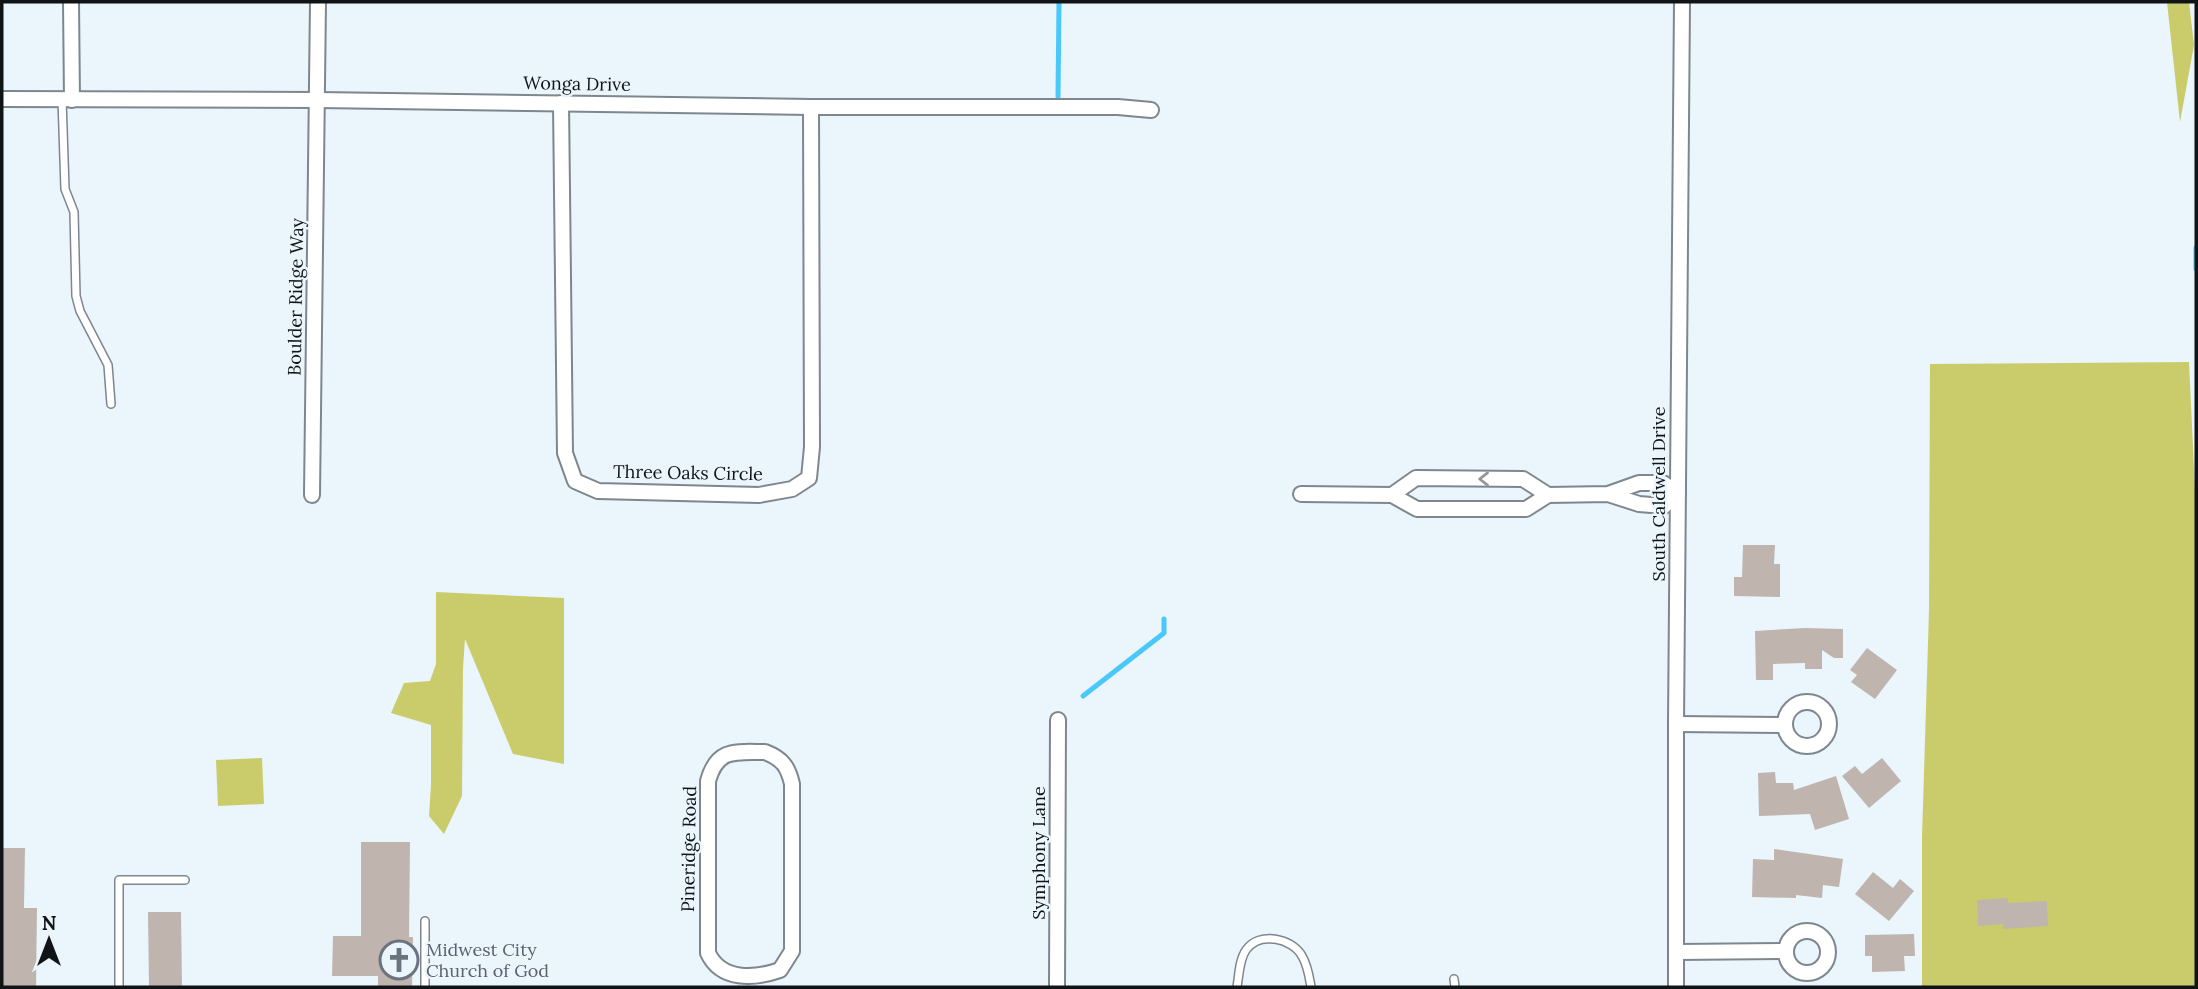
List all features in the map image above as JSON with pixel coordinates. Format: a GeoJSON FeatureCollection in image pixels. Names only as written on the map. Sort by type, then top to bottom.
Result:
{"type":"FeatureCollection","features":[{"type":"Feature","properties":{"kind":"street"},"geometry":{"type":"LineString","coordinates":[[67,99],[71,2]]}},
{"type":"Feature","properties":{"kind":"street","name":"Boulder Ridge Way"},"geometry":{"type":"LineString","coordinates":[[312,495],[318,2]]}},
{"type":"Feature","properties":{"kind":"street","name":"South Caldwell Drive"},"geometry":{"type":"LineString","coordinates":[[1676,987],[1682,2]]}},
{"type":"Feature","properties":{"kind":"street","name":"Wonga Drive"},"geometry":{"type":"LineString","coordinates":[[2,99],[318,100],[811,107],[1118,107],[1151,110]]}},
{"type":"Feature","properties":{"kind":"street","name":"Three Oaks Circle"},"geometry":{"type":"LineString","coordinates":[[561,103],[565,453],[575,481],[598,491],[759,495],[792,489],[809,478],[812,447],[811,107]]}},
{"type":"Feature","properties":{"kind":"street"},"geometry":{"type":"LineString","coordinates":[[1392,495],[1416,478],[1443,478],[1523,479],[1548,495]]}},
{"type":"Feature","properties":{"kind":"street"},"geometry":{"type":"LineString","coordinates":[[1639,483],[1639,504]]}},
{"type":"Feature","properties":{"kind":"street"},"geometry":{"type":"LineString","coordinates":[[1301,494],[1392,495],[1417,509],[1526,509],[1548,495],[1608,494],[1639,483],[1663,483],[1678,493],[1664,506],[1639,504],[1608,494]]}},
{"type":"Feature","properties":{"kind":"street","name":"Symphony Lane"},"geometry":{"type":"LineString","coordinates":[[1057,987],[1058,720]]}},
{"type":"Feature","properties":{"kind":"street"},"geometry":{"type":"LineString","coordinates":[[1676,724],[1784,725]]}},
{"type":"Feature","properties":{"kind":"street","name":"Pineridge Road"},"geometry":{"type":"LineString","coordinates":[[758,752],[776,756],[788,767],[792,784],[792,951],[780,971],[764,981],[734,981],[719,969],[708,953],[708,781],[712,767],[721,757],[730,753],[758,752]]}},
{"type":"Feature","properties":{"kind":"street"},"geometry":{"type":"LineString","coordinates":[[1677,953],[1786,951]]}},
{"type":"Feature","properties":{"kind":"lane"},"geometry":{"type":"LineString","coordinates":[[67,99],[65,189],[74,212],[76,296],[80,311],[108,365],[111,404]]}},
{"type":"Feature","properties":{"kind":"lane"},"geometry":{"type":"LineString","coordinates":[[119,987],[119,880],[185,880]]}},
{"type":"Feature","properties":{"kind":"lane"},"geometry":{"type":"LineString","coordinates":[[425,921],[425,987]]}},
{"type":"Feature","properties":{"kind":"lane"},"geometry":{"type":"LineString","coordinates":[[1237,987],[1245,950],[1265,939],[1277,940],[1296,948],[1308,971],[1311,987]]}},
{"type":"Feature","properties":{"kind":"shaded area"},"geometry":{"type":"Polygon","coordinates":[[[2167,2],[2189,2],[2194,45],[2180,122],[2167,2]]]}},
{"type":"Feature","properties":{"kind":"shaded area"},"geometry":{"type":"Polygon","coordinates":[[[2189,362],[2196,511],[2196,987],[1922,987],[1922,838],[1929,610],[1930,364],[2189,362]]]}},
{"type":"Feature","properties":{"kind":"shaded area"},"geometry":{"type":"Polygon","coordinates":[[[436,592],[564,598],[564,764],[513,754],[465,639],[462,796],[444,834],[429,816],[431,725],[391,713],[404,683],[430,681],[436,664],[436,592]]]}},
{"type":"Feature","properties":{"kind":"shaded area"},"geometry":{"type":"Polygon","coordinates":[[[262,758],[264,804],[218,806],[216,760],[262,758]]]}},
{"type":"Feature","properties":{"kind":"building"},"geometry":{"type":"Polygon","coordinates":[[[1743,545],[1775,545],[1774,564],[1780,564],[1780,597],[1734,596],[1734,577],[1742,577],[1743,545]]]}},
{"type":"Feature","properties":{"kind":"building"},"geometry":{"type":"Polygon","coordinates":[[[1843,629],[1843,658],[1834,658],[1822,650],[1822,669],[1805,669],[1805,663],[1773,664],[1773,680],[1756,680],[1755,631],[1843,629]]]}},
{"type":"Feature","properties":{"kind":"building"},"geometry":{"type":"Polygon","coordinates":[[[1867,648],[1897,670],[1875,699],[1851,682],[1857,675],[1850,670],[1867,648]]]}},
{"type":"Feature","properties":{"kind":"building"},"geometry":{"type":"Polygon","coordinates":[[[1882,758],[1901,781],[1869,808],[1842,776],[1855,766],[1862,774],[1882,758]]]}},
{"type":"Feature","properties":{"kind":"building"},"geometry":{"type":"Polygon","coordinates":[[[1775,772],[1776,783],[1793,783],[1794,790],[1836,776],[1849,819],[1815,830],[1810,814],[1759,816],[1758,773],[1775,772]]]}},
{"type":"Feature","properties":{"kind":"building"},"geometry":{"type":"Polygon","coordinates":[[[361,842],[410,842],[409,937],[413,937],[412,987],[378,987],[378,976],[332,976],[333,936],[361,936],[361,842]]]}},
{"type":"Feature","properties":{"kind":"building"},"geometry":{"type":"Polygon","coordinates":[[[2,848],[25,848],[24,908],[37,908],[36,987],[2,987],[2,848]]]}},
{"type":"Feature","properties":{"kind":"building"},"geometry":{"type":"Polygon","coordinates":[[[1774,849],[1843,859],[1839,887],[1823,885],[1822,898],[1796,895],[1796,898],[1752,897],[1753,859],[1774,860],[1774,849]]]}},
{"type":"Feature","properties":{"kind":"building"},"geometry":{"type":"Polygon","coordinates":[[[1873,872],[1893,888],[1900,879],[1914,891],[1889,921],[1855,894],[1873,872]]]}},
{"type":"Feature","properties":{"kind":"building"},"geometry":{"type":"Polygon","coordinates":[[[2008,898],[2008,903],[2047,901],[2048,926],[2003,929],[2003,924],[1978,926],[1977,900],[2008,898]]]}},
{"type":"Feature","properties":{"kind":"building"},"geometry":{"type":"Polygon","coordinates":[[[148,912],[181,912],[182,987],[149,987],[148,912]]]}},
{"type":"Feature","properties":{"kind":"building"},"geometry":{"type":"Polygon","coordinates":[[[1914,934],[1915,956],[1904,956],[1905,971],[1872,972],[1872,956],[1865,956],[1865,935],[1914,934]]]}},
{"type":"Feature","properties":{"kind":"waterway"},"geometry":{"type":"LineString","coordinates":[[1058,97],[1059,2]]}},
{"type":"Feature","properties":{"kind":"waterway"},"geometry":{"type":"LineString","coordinates":[[2196,248],[2196,269]]}},
{"type":"Feature","properties":{"kind":"waterway"},"geometry":{"type":"LineString","coordinates":[[1083,696],[1164,633],[1164,619]]}},
{"type":"Feature","properties":{"kind":"place","name":"Midwest City Church of God"},"geometry":{"type":"Point","coordinates":[399,960]}}]}
